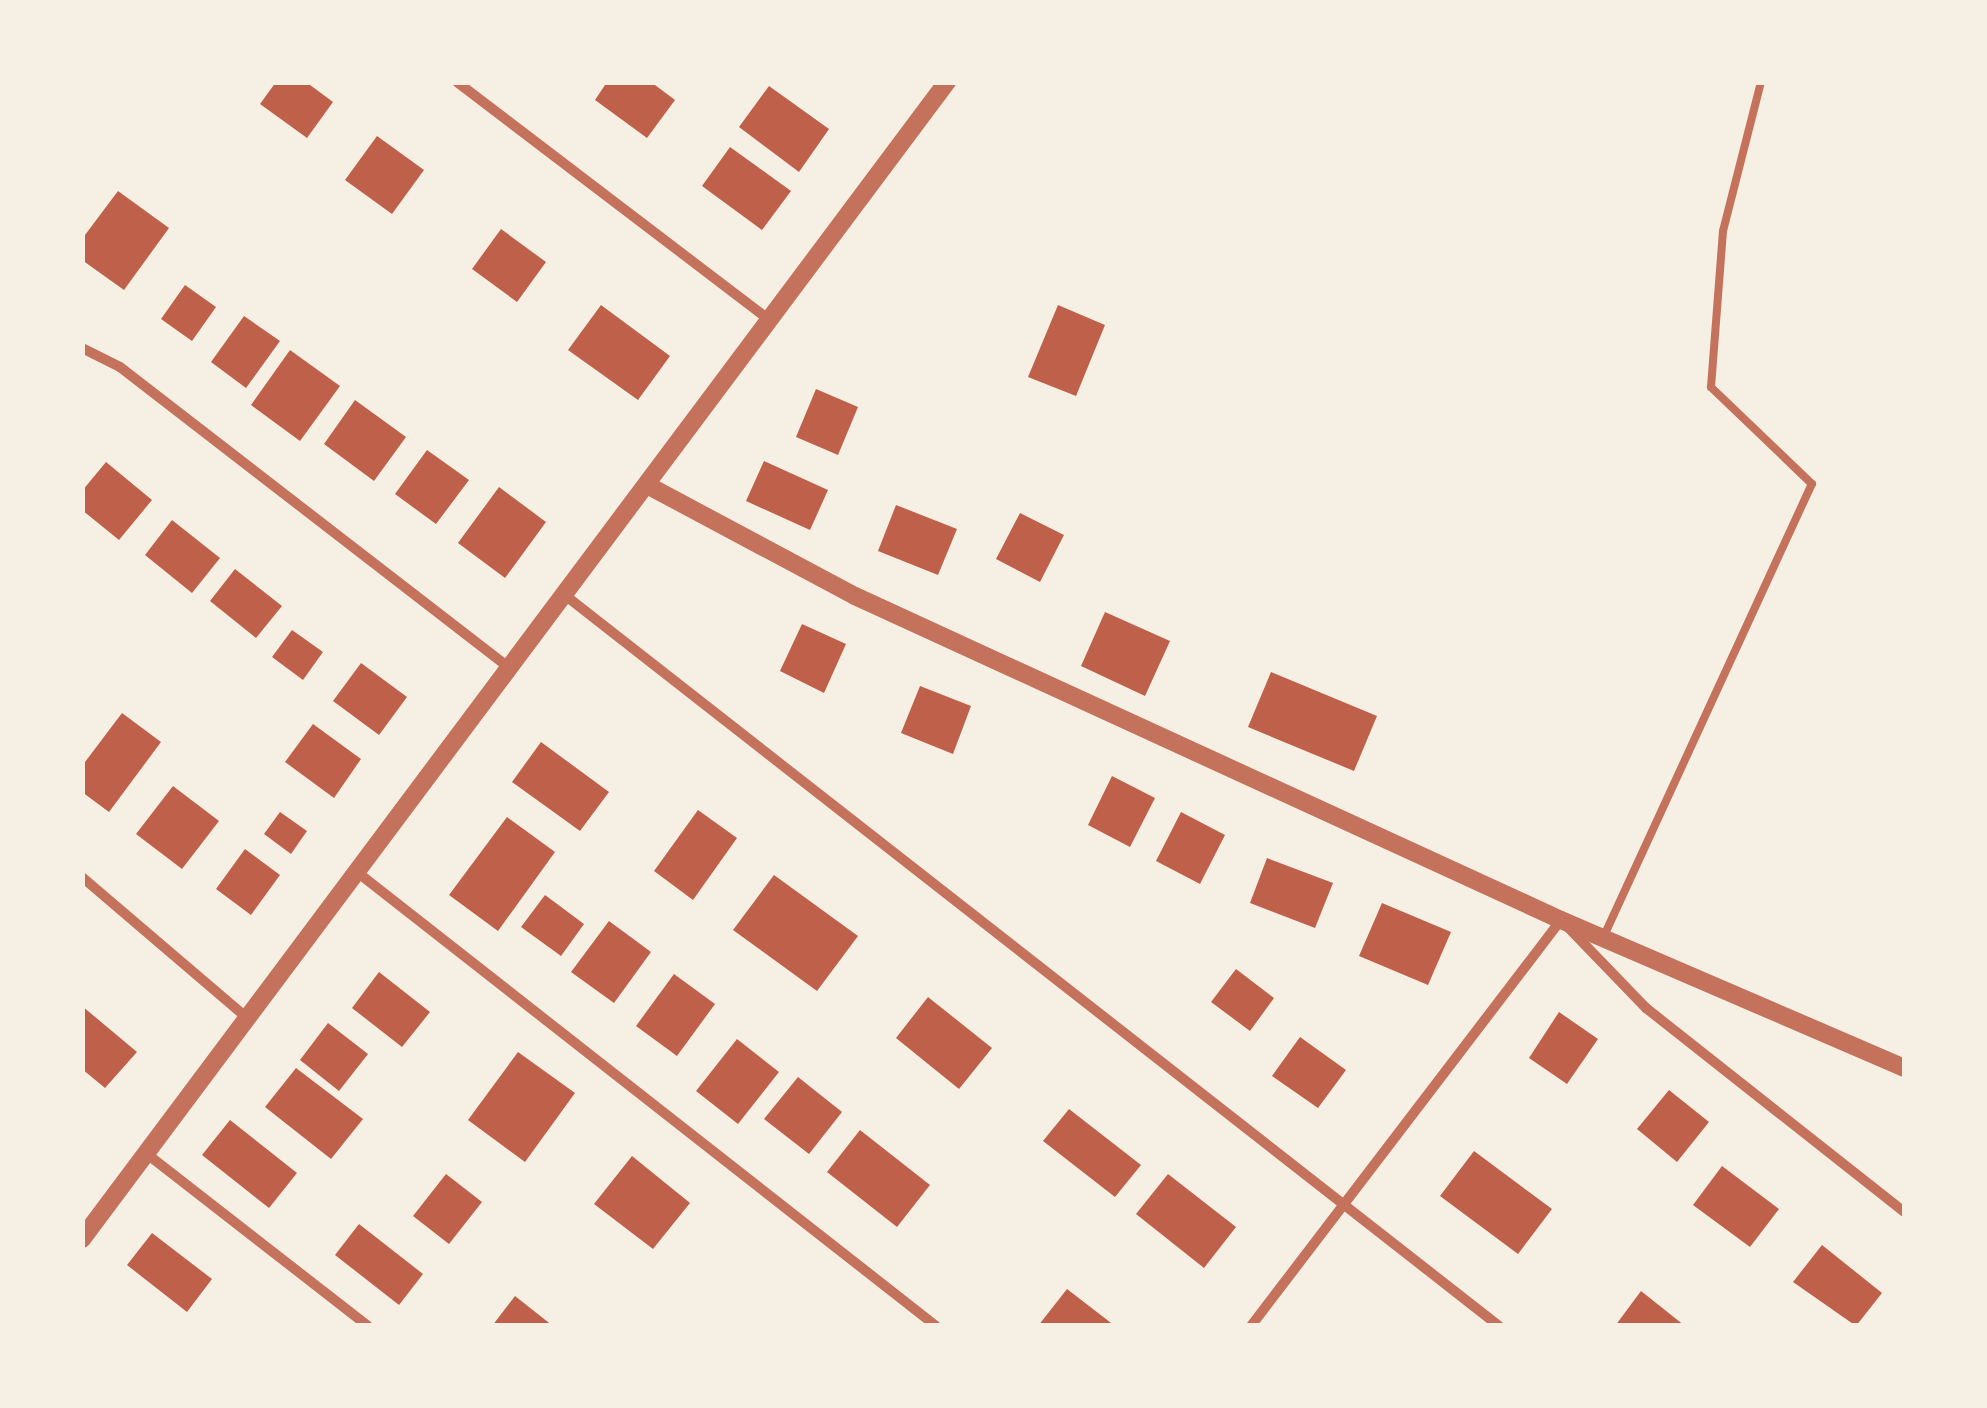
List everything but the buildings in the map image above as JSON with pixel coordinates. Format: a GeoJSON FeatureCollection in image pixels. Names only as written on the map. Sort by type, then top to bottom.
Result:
{"type":"FeatureCollection","features":[{"type":"Feature","properties":{"kind":"street"},"geometry":{"type":"LineString","coordinates":[[457,82],[770,321]]}},
{"type":"Feature","properties":{"kind":"street"},"geometry":{"type":"LineString","coordinates":[[82,1239],[947,82]]}},
{"type":"Feature","properties":{"kind":"street"},"geometry":{"type":"LineString","coordinates":[[82,348],[120,367],[510,668]]}},
{"type":"Feature","properties":{"kind":"street"},"geometry":{"type":"LineString","coordinates":[[647,485],[855,596],[1561,920],[1904,1068]]}},
{"type":"Feature","properties":{"kind":"street"},"geometry":{"type":"LineString","coordinates":[[566,596],[1344,1208],[1500,1326]]}},
{"type":"Feature","properties":{"kind":"street"},"geometry":{"type":"LineString","coordinates":[[357,872],[936,1326]]}},
{"type":"Feature","properties":{"kind":"street"},"geometry":{"type":"LineString","coordinates":[[82,877],[248,1019]]}},
{"type":"Feature","properties":{"kind":"street"},"geometry":{"type":"LineString","coordinates":[[1251,1326],[1561,920]]}},
{"type":"Feature","properties":{"kind":"street"},"geometry":{"type":"LineString","coordinates":[[1561,920],[1646,1008],[1904,1212]]}},
{"type":"Feature","properties":{"kind":"street"},"geometry":{"type":"LineString","coordinates":[[148,1154],[368,1326]]}},
{"type":"Feature","properties":{"kind":"lane"},"geometry":{"type":"LineString","coordinates":[[1603,938],[1812,484],[1711,388],[1722,231],[1760,82]]}}]}
